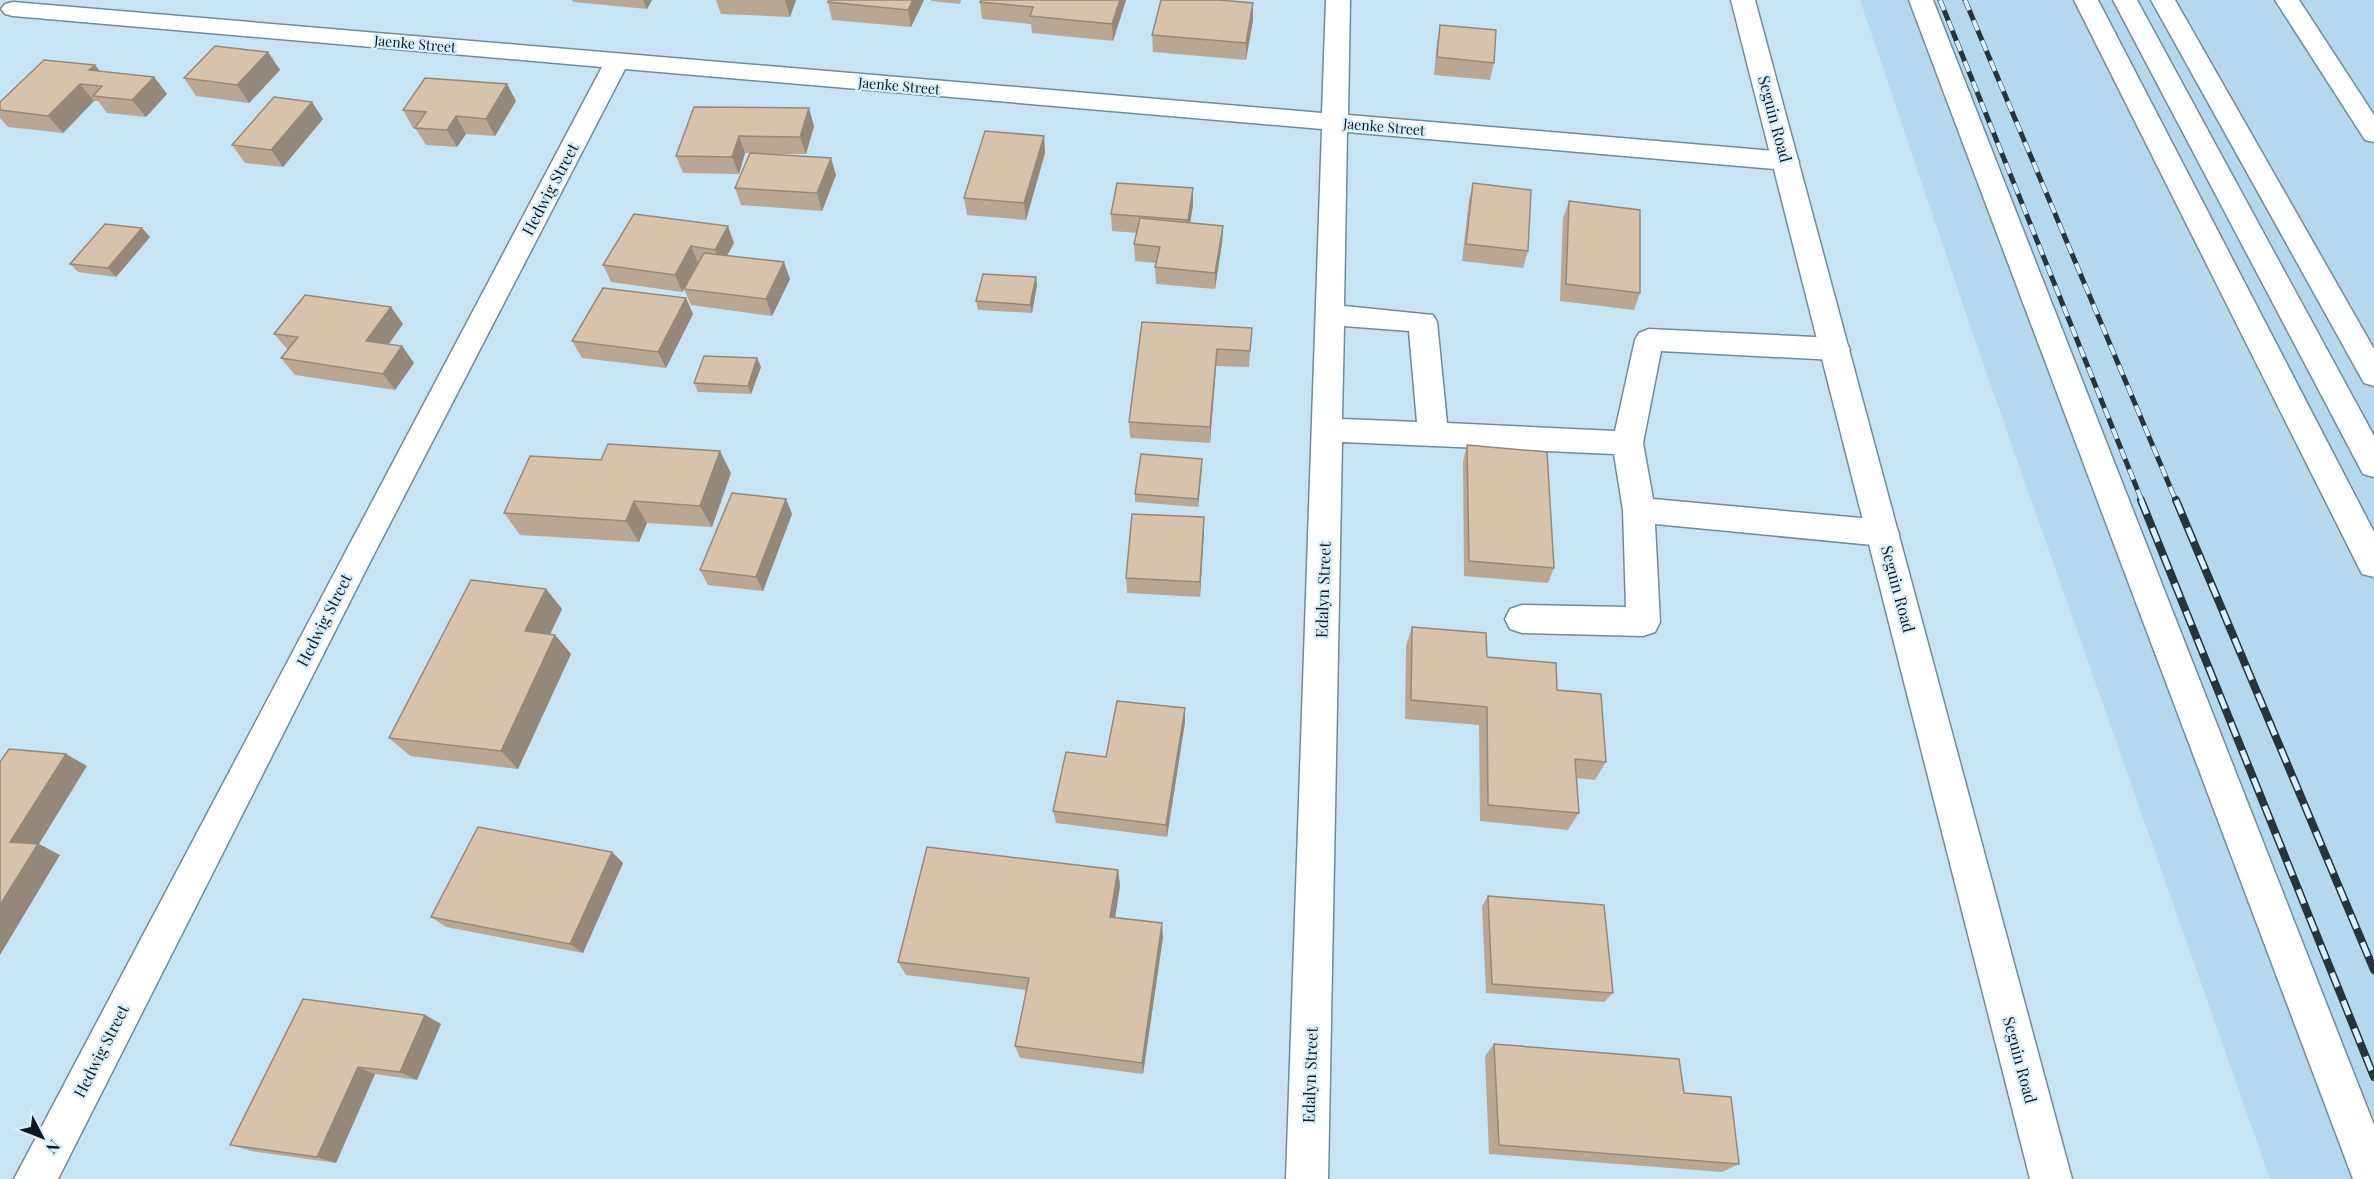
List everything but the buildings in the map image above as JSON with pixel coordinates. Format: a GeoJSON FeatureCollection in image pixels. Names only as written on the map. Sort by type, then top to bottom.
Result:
{"type":"FeatureCollection","features":[{"type":"Feature","properties":{"kind":"street","name":"Edalyn Street"},"geometry":{"type":"LineString","coordinates":[[1307,1179],[1338,0]]}},
{"type":"Feature","properties":{"kind":"street","name":"Seguin Road"},"geometry":{"type":"LineString","coordinates":[[1743,0],[2051,1179]]}},
{"type":"Feature","properties":{"kind":"street"},"geometry":{"type":"LineString","coordinates":[[1921,0],[2374,1179]]}},
{"type":"Feature","properties":{"kind":"street"},"geometry":{"type":"LineString","coordinates":[[2086,0],[2374,564]]}},
{"type":"Feature","properties":{"kind":"street"},"geometry":{"type":"LineString","coordinates":[[2125,0],[2374,465]]}},
{"type":"Feature","properties":{"kind":"street"},"geometry":{"type":"LineString","coordinates":[[2163,0],[2374,375]]}},
{"type":"Feature","properties":{"kind":"street"},"geometry":{"type":"LineString","coordinates":[[2287,0],[2374,134]]}},
{"type":"Feature","properties":{"kind":"street","name":"Jaenke Street"},"geometry":{"type":"LineString","coordinates":[[13,10],[1786,161]]}},
{"type":"Feature","properties":{"kind":"street","name":"Hedwig Street"},"geometry":{"type":"LineString","coordinates":[[35,1179],[358,555],[617,62]]}},
{"type":"Feature","properties":{"kind":"street"},"geometry":{"type":"LineString","coordinates":[[1330,315],[1423,322],[1433,434]]}},
{"type":"Feature","properties":{"kind":"street"},"geometry":{"type":"LineString","coordinates":[[1522,619],[1643,622],[1639,510],[1628,442],[1649,340],[1835,349]]}},
{"type":"Feature","properties":{"kind":"street"},"geometry":{"type":"LineString","coordinates":[[1328,430],[1628,442]]}},
{"type":"Feature","properties":{"kind":"street"},"geometry":{"type":"LineString","coordinates":[[1639,510],[1883,533]]}},
{"type":"Feature","properties":{"kind":"shaded area"},"geometry":{"type":"Polygon","coordinates":[[[1860,0],[2374,0],[2374,1179],[2270,1179],[1976,343],[1860,0]]]}},
{"type":"Feature","properties":{"kind":"railway"},"geometry":{"type":"LineString","coordinates":[[1940,0],[2142,501]]}},
{"type":"Feature","properties":{"kind":"railway"},"geometry":{"type":"LineString","coordinates":[[1965,0],[2176,501]]}},
{"type":"Feature","properties":{"kind":"railway"},"geometry":{"type":"LineString","coordinates":[[2141,500],[2374,1077]]}},
{"type":"Feature","properties":{"kind":"railway"},"geometry":{"type":"LineString","coordinates":[[2176,500],[2374,970]]}}]}
